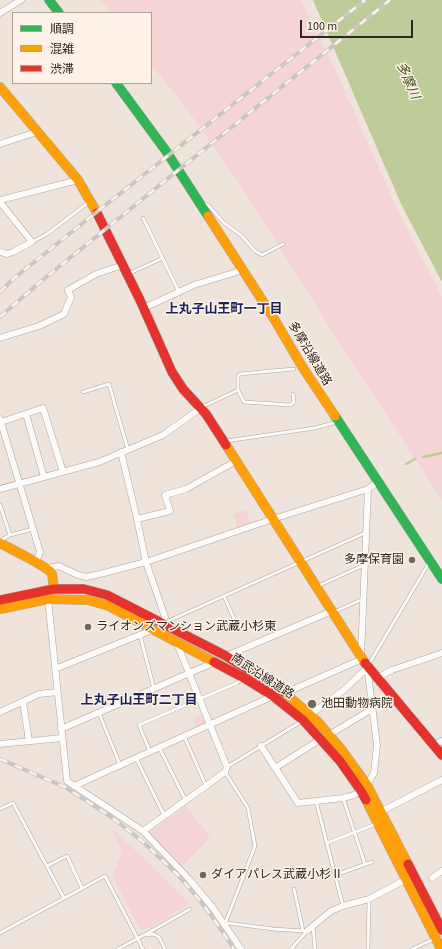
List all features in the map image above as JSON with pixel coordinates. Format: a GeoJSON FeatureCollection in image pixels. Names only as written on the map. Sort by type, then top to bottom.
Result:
{"type":"FeatureCollection","features":[{"type":"Feature","properties":{"kind":"street"},"geometry":{"type":"LineString","coordinates":[[0,13],[21,0]]}},
{"type":"Feature","properties":{"kind":"street"},"geometry":{"type":"LineString","coordinates":[[49,0],[58,12]]}},
{"type":"Feature","properties":{"kind":"street","name":"多摩沿線道路"},"geometry":{"type":"LineString","coordinates":[[117,84],[166,151],[199,201],[273,317],[303,368],[442,579]]}},
{"type":"Feature","properties":{"kind":"street"},"geometry":{"type":"LineString","coordinates":[[0,87],[78,180],[105,228],[144,308],[172,372],[183,389],[206,414],[368,666],[377,678],[438,743],[442,755]]}},
{"type":"Feature","properties":{"kind":"street"},"geometry":{"type":"LineString","coordinates":[[0,144],[37,132]]}},
{"type":"Feature","properties":{"kind":"street"},"geometry":{"type":"LineString","coordinates":[[0,252],[7,254],[32,242],[0,201],[78,180]]}},
{"type":"Feature","properties":{"kind":"street"},"geometry":{"type":"LineString","coordinates":[[0,338],[39,326],[64,314],[71,297],[68,290],[96,274],[123,265]]}},
{"type":"Feature","properties":{"kind":"street"},"geometry":{"type":"LineString","coordinates":[[144,308],[194,285],[243,270]]}},
{"type":"Feature","properties":{"kind":"street"},"geometry":{"type":"LineString","coordinates":[[36,562],[40,552],[0,420],[26,414],[42,408],[63,472]]}},
{"type":"Feature","properties":{"kind":"street"},"geometry":{"type":"LineString","coordinates":[[0,489],[99,462],[163,435],[201,408]]}},
{"type":"Feature","properties":{"kind":"street"},"geometry":{"type":"LineString","coordinates":[[26,414],[44,477]]}},
{"type":"Feature","properties":{"kind":"street"},"geometry":{"type":"LineString","coordinates":[[121,452],[146,562],[165,617],[162,624]]}},
{"type":"Feature","properties":{"kind":"street"},"geometry":{"type":"LineString","coordinates":[[137,519],[170,511],[165,495],[186,489],[236,461]]}},
{"type":"Feature","properties":{"kind":"street"},"geometry":{"type":"LineString","coordinates":[[47,568],[59,566],[86,577],[146,562],[368,489],[378,482]]}},
{"type":"Feature","properties":{"kind":"street"},"geometry":{"type":"LineString","coordinates":[[362,657],[368,489]]}},
{"type":"Feature","properties":{"kind":"street"},"geometry":{"type":"LineString","coordinates":[[0,542],[47,568],[52,574],[54,589],[48,599],[67,781],[143,831],[189,879],[226,923],[241,949]]}},
{"type":"Feature","properties":{"kind":"street"},"geometry":{"type":"LineString","coordinates":[[84,589],[86,577]]}},
{"type":"Feature","properties":{"kind":"street","name":"南武沿線道路"},"geometry":{"type":"LineString","coordinates":[[0,600],[54,589],[84,589],[107,595],[226,656],[285,693],[352,764],[364,788],[377,824],[442,949]]}},
{"type":"Feature","properties":{"kind":"street","name":"南武沿線道路"},"geometry":{"type":"LineString","coordinates":[[0,610],[48,599],[88,600],[109,606],[152,630],[176,640],[244,678],[307,718]]}},
{"type":"Feature","properties":{"kind":"street"},"geometry":{"type":"LineString","coordinates":[[226,656],[332,612]]}},
{"type":"Feature","properties":{"kind":"street"},"geometry":{"type":"LineString","coordinates":[[55,669],[152,630]]}},
{"type":"Feature","properties":{"kind":"street"},"geometry":{"type":"LineString","coordinates":[[143,831],[186,801],[226,770],[176,640]]}},
{"type":"Feature","properties":{"kind":"street"},"geometry":{"type":"LineString","coordinates":[[377,678],[392,670],[442,653]]}},
{"type":"Feature","properties":{"kind":"street"},"geometry":{"type":"LineString","coordinates":[[285,693],[362,657]]}},
{"type":"Feature","properties":{"kind":"street"},"geometry":{"type":"LineString","coordinates":[[61,729],[215,662]]}},
{"type":"Feature","properties":{"kind":"street"},"geometry":{"type":"LineString","coordinates":[[261,746],[298,804],[343,798],[354,795],[364,788],[374,772],[377,745],[368,666]]}},
{"type":"Feature","properties":{"kind":"street"},"geometry":{"type":"LineString","coordinates":[[307,718],[344,689],[368,666]]}},
{"type":"Feature","properties":{"kind":"street"},"geometry":{"type":"LineString","coordinates":[[0,712],[39,694],[57,692]]}},
{"type":"Feature","properties":{"kind":"street"},"geometry":{"type":"LineString","coordinates":[[74,786],[273,696]]}},
{"type":"Feature","properties":{"kind":"street"},"geometry":{"type":"LineString","coordinates":[[23,702],[28,741]]}},
{"type":"Feature","properties":{"kind":"street"},"geometry":{"type":"LineString","coordinates":[[275,768],[372,709]]}},
{"type":"Feature","properties":{"kind":"street"},"geometry":{"type":"LineString","coordinates":[[0,744],[62,738]]}},
{"type":"Feature","properties":{"kind":"street"},"geometry":{"type":"LineString","coordinates":[[380,812],[442,780]]}},
{"type":"Feature","properties":{"kind":"street","name":"南武沿線道路"},"geometry":{"type":"LineString","coordinates":[[364,788],[380,812],[442,930]]}},
{"type":"Feature","properties":{"kind":"street"},"geometry":{"type":"LineString","coordinates":[[432,878],[442,871]]}},
{"type":"Feature","properties":{"kind":"street"},"geometry":{"type":"LineString","coordinates":[[305,930],[314,926],[332,911],[343,906],[369,899],[405,880]]}},
{"type":"Feature","properties":{"kind":"lane"},"geometry":{"type":"LineString","coordinates":[[32,242],[47,234],[90,201]]}},
{"type":"Feature","properties":{"kind":"lane"},"geometry":{"type":"LineString","coordinates":[[199,201],[208,205],[224,222],[242,236],[255,251],[262,255],[283,244]]}},
{"type":"Feature","properties":{"kind":"lane"},"geometry":{"type":"LineString","coordinates":[[143,218],[179,292]]}},
{"type":"Feature","properties":{"kind":"lane"},"geometry":{"type":"LineString","coordinates":[[128,274],[163,258]]}},
{"type":"Feature","properties":{"kind":"lane"},"geometry":{"type":"LineString","coordinates":[[293,394],[294,402],[290,405],[244,402],[238,390],[238,376],[240,374],[294,369]]}},
{"type":"Feature","properties":{"kind":"lane"},"geometry":{"type":"LineString","coordinates":[[83,392],[109,384],[128,450]]}},
{"type":"Feature","properties":{"kind":"lane"},"geometry":{"type":"LineString","coordinates":[[201,408],[238,390]]}},
{"type":"Feature","properties":{"kind":"lane"},"geometry":{"type":"LineString","coordinates":[[224,442],[315,428],[338,422]]}},
{"type":"Feature","properties":{"kind":"lane"},"geometry":{"type":"LineString","coordinates":[[0,505],[10,535]]}},
{"type":"Feature","properties":{"kind":"lane"},"geometry":{"type":"LineString","coordinates":[[0,542],[10,535],[33,529]]}},
{"type":"Feature","properties":{"kind":"lane"},"geometry":{"type":"LineString","coordinates":[[152,630],[224,596],[367,533]]}},
{"type":"Feature","properties":{"kind":"lane"},"geometry":{"type":"LineString","coordinates":[[368,666],[430,561]]}},
{"type":"Feature","properties":{"kind":"lane"},"geometry":{"type":"LineString","coordinates":[[317,587],[365,565]]}},
{"type":"Feature","properties":{"kind":"lane"},"geometry":{"type":"LineString","coordinates":[[224,596],[235,622]]}},
{"type":"Feature","properties":{"kind":"lane"},"geometry":{"type":"LineString","coordinates":[[332,612],[363,599]]}},
{"type":"Feature","properties":{"kind":"lane"},"geometry":{"type":"LineString","coordinates":[[140,635],[154,689]]}},
{"type":"Feature","properties":{"kind":"lane"},"geometry":{"type":"LineString","coordinates":[[150,752],[139,725],[237,683],[244,678]]}},
{"type":"Feature","properties":{"kind":"lane"},"geometry":{"type":"LineString","coordinates":[[99,713],[120,765]]}},
{"type":"Feature","properties":{"kind":"lane"},"geometry":{"type":"LineString","coordinates":[[305,930],[273,929],[226,923],[255,846],[248,808],[226,770],[261,746],[307,718]]}},
{"type":"Feature","properties":{"kind":"lane"},"geometry":{"type":"LineString","coordinates":[[184,736],[206,786]]}},
{"type":"Feature","properties":{"kind":"lane"},"geometry":{"type":"LineString","coordinates":[[159,747],[186,801]]}},
{"type":"Feature","properties":{"kind":"lane"},"geometry":{"type":"LineString","coordinates":[[136,758],[164,816]]}},
{"type":"Feature","properties":{"kind":"lane"},"geometry":{"type":"LineString","coordinates":[[343,798],[365,864]]}},
{"type":"Feature","properties":{"kind":"lane"},"geometry":{"type":"LineString","coordinates":[[316,801],[343,906]]}},
{"type":"Feature","properties":{"kind":"lane"},"geometry":{"type":"LineString","coordinates":[[0,809],[13,803],[64,898]]}},
{"type":"Feature","properties":{"kind":"lane"},"geometry":{"type":"LineString","coordinates":[[327,843],[377,824]]}},
{"type":"Feature","properties":{"kind":"lane"},"geometry":{"type":"LineString","coordinates":[[47,866],[67,856],[82,888]]}},
{"type":"Feature","properties":{"kind":"lane"},"geometry":{"type":"LineString","coordinates":[[335,875],[372,862]]}},
{"type":"Feature","properties":{"kind":"lane"},"geometry":{"type":"LineString","coordinates":[[0,933],[105,876],[143,949]]}},
{"type":"Feature","properties":{"kind":"lane"},"geometry":{"type":"LineString","coordinates":[[294,889],[305,930]]}},
{"type":"Feature","properties":{"kind":"lane"},"geometry":{"type":"LineString","coordinates":[[368,949],[369,899]]}},
{"type":"Feature","properties":{"kind":"lane"},"geometry":{"type":"LineString","coordinates":[[118,949],[190,909]]}},
{"type":"Feature","properties":{"kind":"lane"},"geometry":{"type":"LineString","coordinates":[[314,926],[316,949]]}},
{"type":"Feature","properties":{"kind":"lane"},"geometry":{"type":"LineString","coordinates":[[291,949],[305,930]]}},
{"type":"Feature","properties":{"kind":"lane"},"geometry":{"type":"LineString","coordinates":[[144,935],[153,934],[159,937],[165,949]]}},
{"type":"Feature","properties":{"kind":"lane"},"geometry":{"type":"LineString","coordinates":[[412,949],[436,938]]}},
{"type":"Feature","properties":{"kind":"shaded area"},"geometry":{"type":"Polygon","coordinates":[[[101,0],[301,0],[331,60],[397,209],[442,297],[442,500],[346,353],[241,186],[189,112],[152,65],[152,12],[110,12],[101,0]]]}},
{"type":"Feature","properties":{"kind":"shaded area"},"geometry":{"type":"Polygon","coordinates":[[[246,510],[251,523],[238,528],[233,514],[246,510]]]}},
{"type":"Feature","properties":{"kind":"shaded area"},"geometry":{"type":"Polygon","coordinates":[[[203,714],[206,723],[197,729],[193,718],[203,714]]]}},
{"type":"Feature","properties":{"kind":"shaded area"},"geometry":{"type":"Polygon","coordinates":[[[186,806],[210,837],[182,866],[146,834],[186,806]]]}},
{"type":"Feature","properties":{"kind":"shaded area"},"geometry":{"type":"Polygon","coordinates":[[[111,828],[181,894],[189,904],[153,926],[141,930],[112,877],[122,851],[111,828]]]}},
{"type":"Feature","properties":{"kind":"water","name":"多摩川"},"geometry":{"type":"Polygon","coordinates":[[[313,0],[442,0],[442,282],[402,206],[313,0]]]}},
{"type":"Feature","properties":{"kind":"waterway"},"geometry":{"type":"LineString","coordinates":[[423,457],[442,453]]}},
{"type":"Feature","properties":{"kind":"waterway"},"geometry":{"type":"LineString","coordinates":[[406,464],[415,459]]}},
{"type":"Feature","properties":{"kind":"railway"},"geometry":{"type":"LineString","coordinates":[[0,292],[12,280],[84,222],[365,0]]}},
{"type":"Feature","properties":{"kind":"railway"},"geometry":{"type":"LineString","coordinates":[[0,317],[39,283],[390,0]]}},
{"type":"Feature","properties":{"kind":"railway"},"geometry":{"type":"LineString","coordinates":[[0,759],[65,787],[110,816],[142,841],[177,874],[197,897],[234,949]]}},
{"type":"Feature","properties":{"kind":"traffic: fast"},"geometry":{"type":"LineString","coordinates":[[49,0],[58,12]]}},
{"type":"Feature","properties":{"kind":"traffic: fast"},"geometry":{"type":"LineString","coordinates":[[117,84],[166,151],[208,216]]}},
{"type":"Feature","properties":{"kind":"traffic: fast"},"geometry":{"type":"LineString","coordinates":[[335,416],[442,579]]}},
{"type":"Feature","properties":{"kind":"traffic: slow"},"geometry":{"type":"LineString","coordinates":[[0,87],[78,180],[97,213]]}},
{"type":"Feature","properties":{"kind":"traffic: slow"},"geometry":{"type":"LineString","coordinates":[[208,216],[273,317],[303,368],[335,416]]}},
{"type":"Feature","properties":{"kind":"traffic: slow"},"geometry":{"type":"LineString","coordinates":[[226,445],[365,663]]}},
{"type":"Feature","properties":{"kind":"traffic: slow"},"geometry":{"type":"LineString","coordinates":[[0,543],[50,571],[52,574],[54,589],[52,593]]}},
{"type":"Feature","properties":{"kind":"traffic: slow"},"geometry":{"type":"LineString","coordinates":[[0,609],[48,599],[88,600],[109,606],[214,662]]}},
{"type":"Feature","properties":{"kind":"traffic: slow"},"geometry":{"type":"LineString","coordinates":[[285,693],[318,722],[341,749],[367,785],[408,864]]}},
{"type":"Feature","properties":{"kind":"traffic: slow"},"geometry":{"type":"LineString","coordinates":[[366,800],[441,949]]}},
{"type":"Feature","properties":{"kind":"traffic: jam"},"geometry":{"type":"LineString","coordinates":[[97,213],[140,300],[172,372],[183,389],[206,414],[226,445]]}},
{"type":"Feature","properties":{"kind":"traffic: jam"},"geometry":{"type":"LineString","coordinates":[[0,600],[54,589],[84,589],[107,595],[226,656],[285,693]]}},
{"type":"Feature","properties":{"kind":"traffic: jam"},"geometry":{"type":"LineString","coordinates":[[214,662],[273,696],[303,720],[340,761],[366,800]]}},
{"type":"Feature","properties":{"kind":"traffic: jam"},"geometry":{"type":"LineString","coordinates":[[365,663],[442,755]]}},
{"type":"Feature","properties":{"kind":"traffic: jam"},"geometry":{"type":"LineString","coordinates":[[408,864],[442,930]]}},
{"type":"Feature","properties":{"kind":"place","name":"多摩保育園"},"geometry":{"type":"Point","coordinates":[412,560]}},
{"type":"Feature","properties":{"kind":"place","name":"ライオンズマンション武蔵小杉東"},"geometry":{"type":"Point","coordinates":[88,627]}},
{"type":"Feature","properties":{"kind":"place","name":"池田動物病院"},"geometry":{"type":"Point","coordinates":[312,704]}},
{"type":"Feature","properties":{"kind":"place","name":"ダイアパレス武蔵小杉Ⅱ"},"geometry":{"type":"Point","coordinates":[203,875]}},
{"type":"Feature","properties":{"kind":"district","name":"上丸子山王町一丁目"},"geometry":{"type":"Point","coordinates":[224,310]}},
{"type":"Feature","properties":{"kind":"district","name":"上丸子山王町二丁目"},"geometry":{"type":"Point","coordinates":[139,701]}}]}
